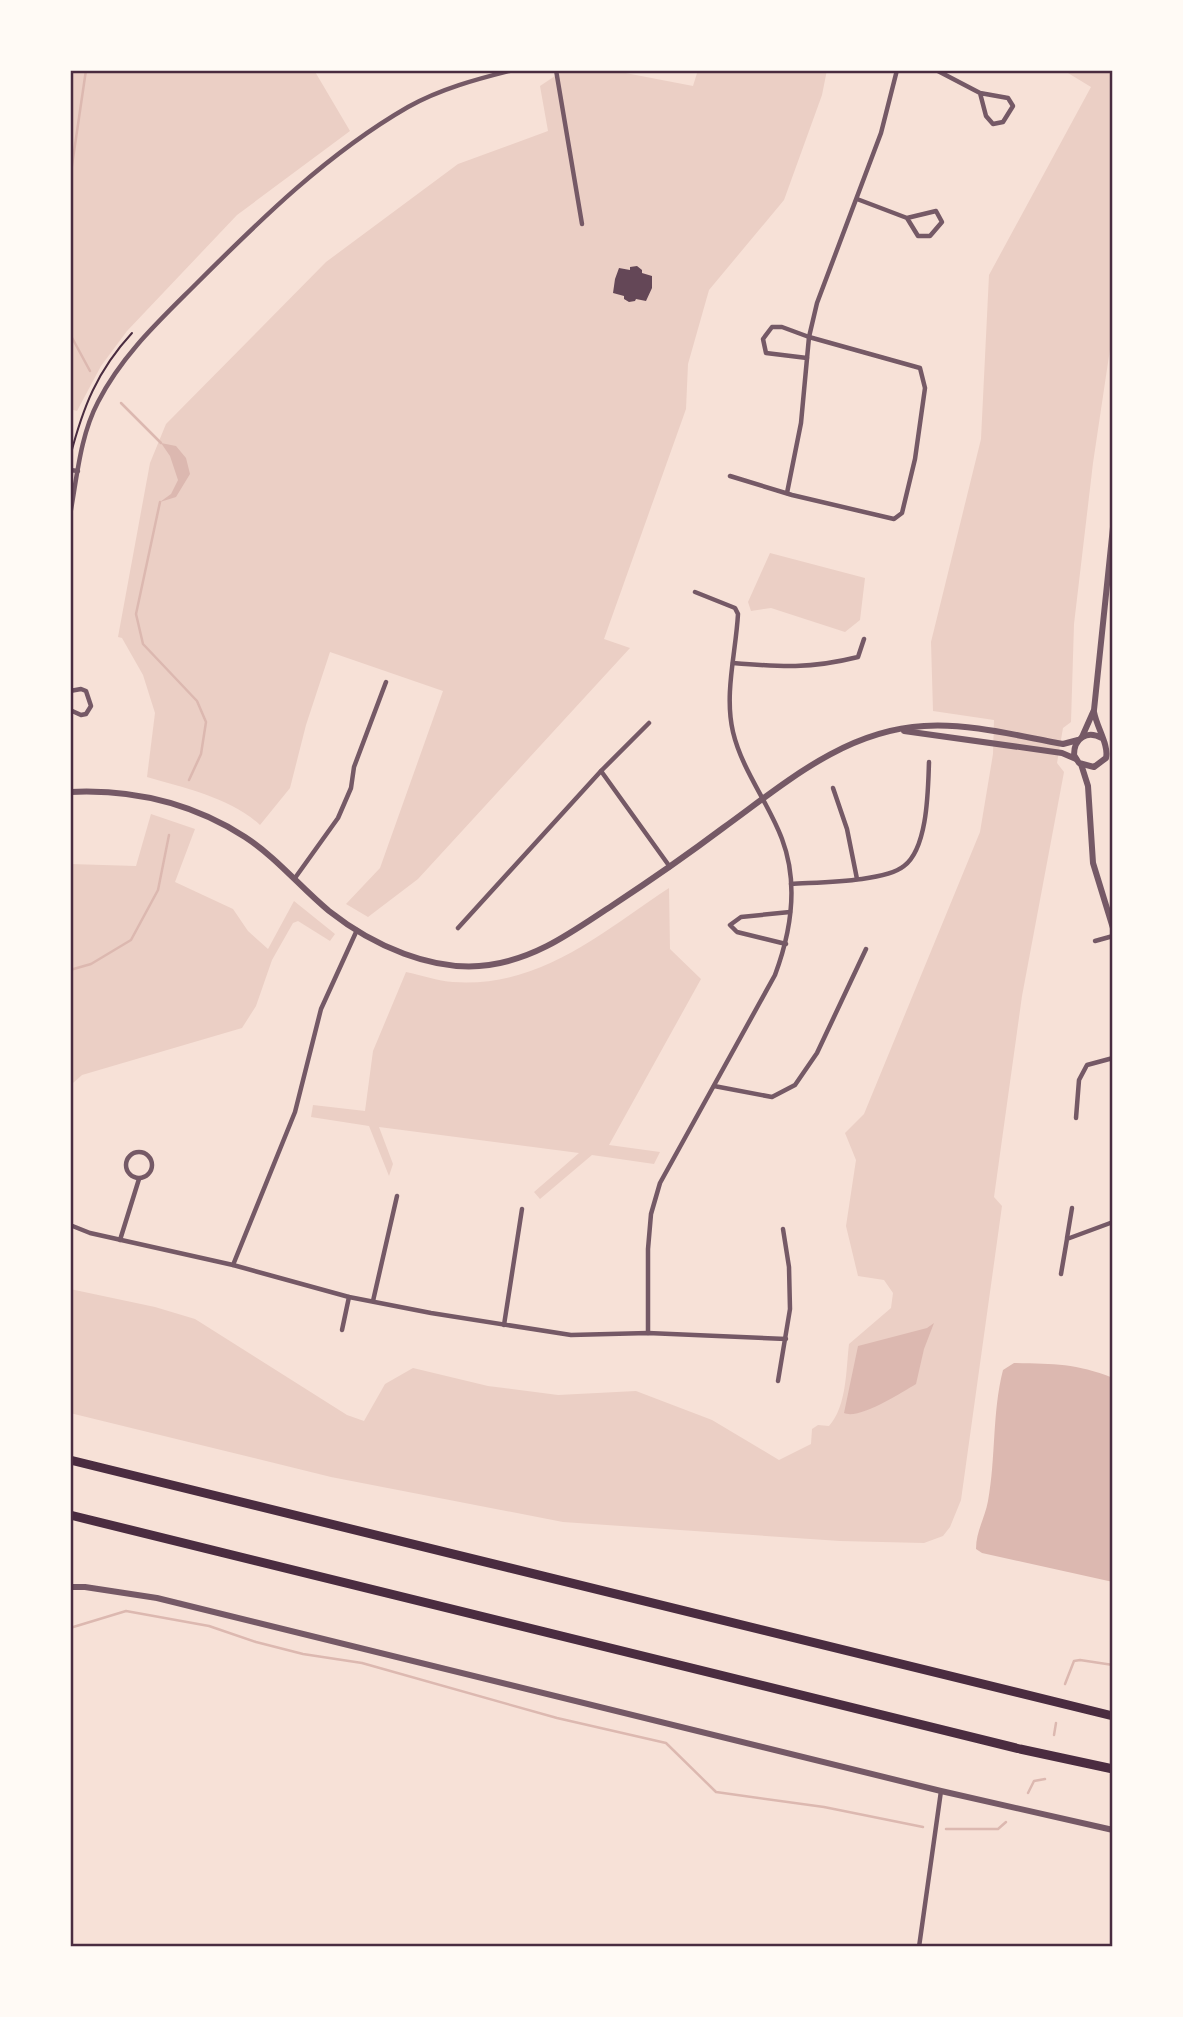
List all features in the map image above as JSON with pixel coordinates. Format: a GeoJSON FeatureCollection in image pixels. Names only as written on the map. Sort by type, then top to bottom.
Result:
{"type":"FeatureCollection","features":[{"type":"Feature","properties":{"kind":"highway"},"geometry":{"type":"LineString","coordinates":[[70,1461],[1113,1716]]}},
{"type":"Feature","properties":{"kind":"highway"},"geometry":{"type":"LineString","coordinates":[[70,1515],[996,1743],[1113,1769]]}},
{"type":"Feature","properties":{"kind":"street"},"geometry":{"type":"LineString","coordinates":[[70,515],[92,414],[119,365],[261,219],[315,173],[409,107],[460,85],[513,70]]}},
{"type":"Feature","properties":{"kind":"street"},"geometry":{"type":"LineString","coordinates":[[556,70],[582,224]]}},
{"type":"Feature","properties":{"kind":"street"},"geometry":{"type":"LineString","coordinates":[[787,493],[800,423],[809,337],[817,303],[881,133],[897,70]]}},
{"type":"Feature","properties":{"kind":"street"},"geometry":{"type":"LineString","coordinates":[[936,70],[980,93],[1008,98],[1013,106],[1003,122],[993,124],[986,116],[980,93]]}},
{"type":"Feature","properties":{"kind":"street"},"geometry":{"type":"LineString","coordinates":[[857,200],[907,218],[936,211],[942,222],[930,236],[918,236],[907,218]]}},
{"type":"Feature","properties":{"kind":"street"},"geometry":{"type":"LineString","coordinates":[[730,476],[894,519],[902,513],[925,388],[920,368],[782,327],[772,327],[763,339],[766,353],[807,358]]}},
{"type":"Feature","properties":{"kind":"street"},"geometry":{"type":"LineString","coordinates":[[70,470],[78,471]]}},
{"type":"Feature","properties":{"kind":"street"},"geometry":{"type":"LineString","coordinates":[[1088,786],[1110,749],[1096,725],[1094,710],[1113,527]]}},
{"type":"Feature","properties":{"kind":"street"},"geometry":{"type":"LineString","coordinates":[[648,1333],[648,1249],[651,1214],[660,1182],[775,975],[786,943],[792,884],[782,838],[739,753],[732,730],[729,706],[738,614],[735,608],[695,592]]}},
{"type":"Feature","properties":{"kind":"street"},"geometry":{"type":"LineString","coordinates":[[733,663],[789,668],[830,664],[858,657],[864,639]]}},
{"type":"Feature","properties":{"kind":"street"},"geometry":{"type":"LineString","coordinates":[[295,878],[338,818],[351,788],[354,766],[386,682]]}},
{"type":"Feature","properties":{"kind":"street"},"geometry":{"type":"LineString","coordinates":[[70,691],[86,691],[91,705],[86,714],[81,715],[70,710]]}},
{"type":"Feature","properties":{"kind":"street"},"geometry":{"type":"LineString","coordinates":[[1094,710],[1074,750],[1088,786],[1093,863],[1113,928]]}},
{"type":"Feature","properties":{"kind":"street"},"geometry":{"type":"LineString","coordinates":[[458,928],[601,771],[649,723]]}},
{"type":"Feature","properties":{"kind":"street"},"geometry":{"type":"LineString","coordinates":[[70,792],[127,793],[161,800],[196,812],[247,838],[329,911],[357,930],[407,955],[458,966],[488,965],[530,956],[548,947],[670,867],[829,753],[863,738],[922,726],[948,726],[1063,744],[1092,734],[1102,738]]}},
{"type":"Feature","properties":{"kind":"street"},"geometry":{"type":"LineString","coordinates":[[899,730],[1062,753],[1089,768],[1113,761]]}},
{"type":"Feature","properties":{"kind":"street"},"geometry":{"type":"LineString","coordinates":[[792,884],[888,875],[906,865],[919,842],[929,806],[929,762]]}},
{"type":"Feature","properties":{"kind":"street"},"geometry":{"type":"LineString","coordinates":[[601,771],[670,867]]}},
{"type":"Feature","properties":{"kind":"street"},"geometry":{"type":"LineString","coordinates":[[832,788],[847,829],[856,879]]}},
{"type":"Feature","properties":{"kind":"street"},"geometry":{"type":"LineString","coordinates":[[786,943],[737,932],[730,925],[741,917],[790,912]]}},
{"type":"Feature","properties":{"kind":"street"},"geometry":{"type":"LineString","coordinates":[[233,1265],[295,1112],[321,1009],[357,930]]}},
{"type":"Feature","properties":{"kind":"street"},"geometry":{"type":"LineString","coordinates":[[1095,941],[1113,936]]}},
{"type":"Feature","properties":{"kind":"street"},"geometry":{"type":"LineString","coordinates":[[714,1086],[772,1097],[795,1085],[817,1053],[866,949]]}},
{"type":"Feature","properties":{"kind":"street"},"geometry":{"type":"LineString","coordinates":[[1076,1118],[1079,1080],[1087,1065],[1113,1058]]}},
{"type":"Feature","properties":{"kind":"street"},"geometry":{"type":"LineString","coordinates":[[138,1151],[149,1155],[153,1165],[149,1175],[139,1179],[129,1175],[125,1165],[128,1155],[138,1151]]}},
{"type":"Feature","properties":{"kind":"street"},"geometry":{"type":"LineString","coordinates":[[120,1240],[139,1179]]}},
{"type":"Feature","properties":{"kind":"street"},"geometry":{"type":"LineString","coordinates":[[373,1301],[397,1196]]}},
{"type":"Feature","properties":{"kind":"street"},"geometry":{"type":"LineString","coordinates":[[1061,1274],[1072,1208]]}},
{"type":"Feature","properties":{"kind":"street"},"geometry":{"type":"LineString","coordinates":[[504,1325],[522,1209]]}},
{"type":"Feature","properties":{"kind":"street"},"geometry":{"type":"LineString","coordinates":[[1067,1239],[1113,1222]]}},
{"type":"Feature","properties":{"kind":"street"},"geometry":{"type":"LineString","coordinates":[[70,1224],[90,1233],[233,1265],[349,1297],[504,1325],[571,1335],[648,1333],[786,1339]]}},
{"type":"Feature","properties":{"kind":"street"},"geometry":{"type":"LineString","coordinates":[[778,1381],[786,1339],[790,1284],[783,1229]]}},
{"type":"Feature","properties":{"kind":"street"},"geometry":{"type":"LineString","coordinates":[[342,1330],[349,1297]]}},
{"type":"Feature","properties":{"kind":"street"},"geometry":{"type":"LineString","coordinates":[[70,1587],[157,1598],[942,1791],[1113,1830]]}},
{"type":"Feature","properties":{"kind":"street"},"geometry":{"type":"LineString","coordinates":[[919,1947],[942,1791]]}},
{"type":"Feature","properties":{"kind":"shaded area"},"geometry":{"type":"Polygon","coordinates":[[[70,70],[314,70],[350,131],[237,215],[127,331],[101,366],[77,411],[70,409],[70,70]]]}},
{"type":"Feature","properties":{"kind":"shaded area"},"geometry":{"type":"Polygon","coordinates":[[[564,70],[610,70],[693,86],[698,70],[827,70],[822,95],[784,200],[709,290],[688,364],[686,409],[604,639],[630,648],[418,879],[368,917],[346,904],[380,868],[443,691],[330,652],[306,725],[290,788],[260,825],[222,801],[147,777],[155,713],[143,675],[122,638],[118,637],[150,463],[166,424],[326,262],[458,164],[548,131],[540,86],[564,70]]]}},
{"type":"Feature","properties":{"kind":"shaded area"},"geometry":{"type":"Polygon","coordinates":[[[1063,70],[1113,70],[1113,329],[1093,463],[1074,624],[1071,722],[1063,728],[1057,763],[1064,772],[1022,996],[994,1197],[1002,1206],[961,1500],[950,1527],[943,1536],[924,1543],[840,1541],[563,1522],[331,1477],[70,1413],[70,1289],[155,1307],[195,1319],[347,1415],[364,1421],[385,1384],[413,1368],[488,1386],[558,1395],[636,1391],[712,1420],[779,1460],[811,1444],[812,1429],[818,1425],[829,1426],[835,1418],[842,1398],[849,1344],[891,1308],[893,1293],[884,1280],[858,1276],[846,1226],[856,1160],[845,1133],[864,1114],[980,832],[993,754],[994,720],[933,711],[931,642],[981,439],[989,275],[1091,87],[1063,70]]]}},
{"type":"Feature","properties":{"kind":"shaded area"},"geometry":{"type":"Polygon","coordinates":[[[161,443],[176,446],[186,458],[190,474],[176,497],[160,502],[171,494],[178,480],[170,456],[161,443]]]}},
{"type":"Feature","properties":{"kind":"shaded area"},"geometry":{"type":"Polygon","coordinates":[[[770,553],[865,578],[860,620],[845,632],[771,608],[751,611],[748,602],[770,553]]]}},
{"type":"Feature","properties":{"kind":"shaded area"},"geometry":{"type":"Polygon","coordinates":[[[151,814],[195,829],[175,882],[233,909],[248,931],[268,949],[294,901],[335,934],[330,941],[298,921],[293,923],[272,960],[256,1006],[242,1028],[82,1075],[73,1083],[70,1082],[70,864],[136,866],[151,814]]]}},
{"type":"Feature","properties":{"kind":"shaded area"},"geometry":{"type":"Polygon","coordinates":[[[669,888],[670,949],[701,979],[609,1145],[660,1152],[654,1164],[592,1155],[540,1199],[534,1192],[579,1153],[379,1127],[393,1164],[389,1176],[369,1126],[311,1117],[313,1105],[365,1111],[373,1051],[406,972],[453,982],[484,982],[514,976],[542,967],[568,954],[669,888]]]}},
{"type":"Feature","properties":{"kind":"shaded area"},"geometry":{"type":"Polygon","coordinates":[[[934,1323],[924,1349],[916,1384],[869,1409],[859,1413],[844,1413],[858,1346],[927,1328],[934,1323]]]}},
{"type":"Feature","properties":{"kind":"shaded area"},"geometry":{"type":"Polygon","coordinates":[[[1014,1363],[1076,1367],[1113,1378],[1113,1582],[982,1553],[976,1549],[977,1536],[987,1507],[1003,1370],[1014,1363]]]}},
{"type":"Feature","properties":{"kind":"building"},"geometry":{"type":"Polygon","coordinates":[[[637,266],[642,273],[652,276],[652,288],[646,301],[636,299],[629,302],[624,296],[613,293],[615,279],[619,268],[630,270],[630,267],[637,266]]]}},
{"type":"Feature","properties":{"kind":"waterway"},"geometry":{"type":"LineString","coordinates":[[70,179],[86,70]]}},
{"type":"Feature","properties":{"kind":"waterway"},"geometry":{"type":"LineString","coordinates":[[70,334],[90,371]]}},
{"type":"Feature","properties":{"kind":"waterway"},"geometry":{"type":"LineString","coordinates":[[121,403],[161,443]]}},
{"type":"Feature","properties":{"kind":"waterway"},"geometry":{"type":"LineString","coordinates":[[160,502],[136,614],[143,644],[197,701],[206,722],[201,754],[189,780]]}},
{"type":"Feature","properties":{"kind":"waterway"},"geometry":{"type":"LineString","coordinates":[[70,970],[91,964],[131,940],[158,890],[169,835]]}},
{"type":"Feature","properties":{"kind":"waterway"},"geometry":{"type":"LineString","coordinates":[[70,1628],[126,1611],[209,1626],[256,1642],[303,1654],[362,1663],[557,1718],[666,1743],[716,1792],[824,1807],[923,1827]]}},
{"type":"Feature","properties":{"kind":"waterway"},"geometry":{"type":"LineString","coordinates":[[1065,1684],[1074,1661],[1113,1665]]}},
{"type":"Feature","properties":{"kind":"waterway"},"geometry":{"type":"LineString","coordinates":[[1054,1735],[1056,1723]]}},
{"type":"Feature","properties":{"kind":"waterway"},"geometry":{"type":"LineString","coordinates":[[1028,1793],[1034,1781],[1045,1779]]}},
{"type":"Feature","properties":{"kind":"waterway"},"geometry":{"type":"LineString","coordinates":[[946,1829],[998,1829],[1006,1822]]}}]}
